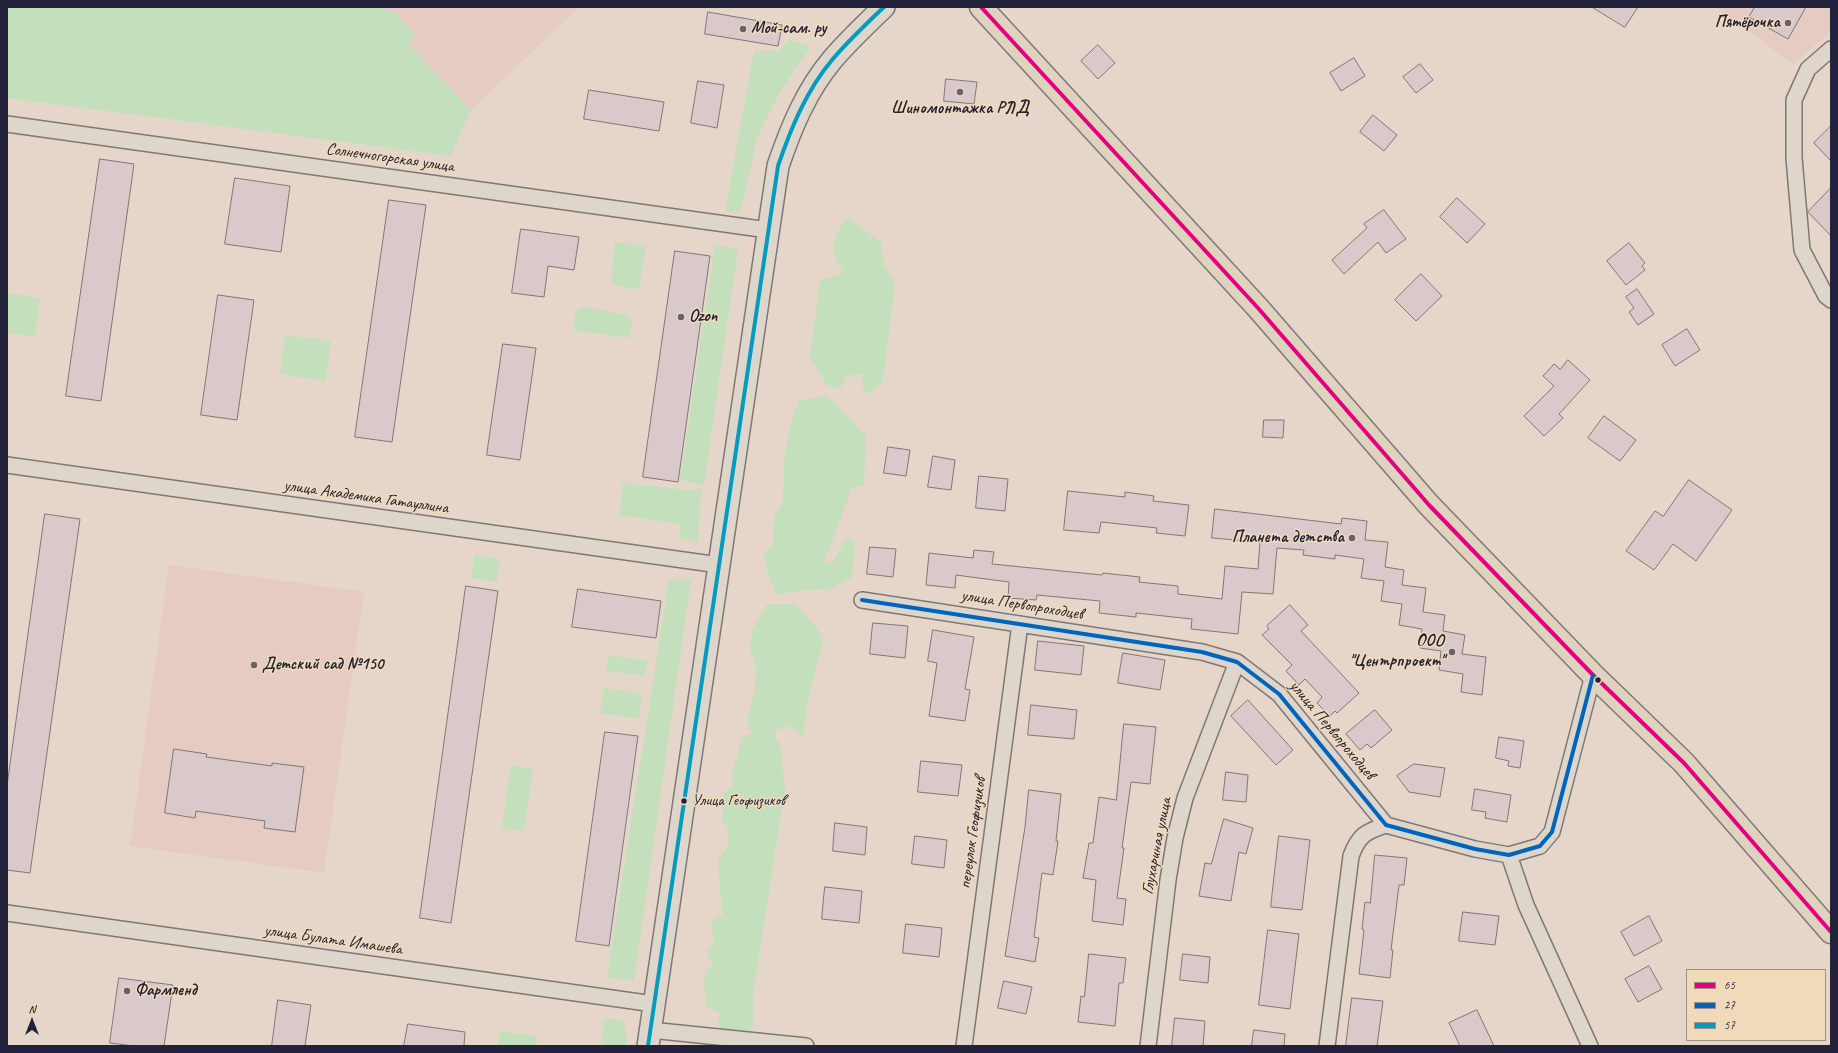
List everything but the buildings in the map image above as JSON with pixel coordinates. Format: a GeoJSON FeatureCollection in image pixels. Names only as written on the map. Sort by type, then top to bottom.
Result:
{"type":"FeatureCollection","features":[{"type":"Feature","properties":{"kind":"main road"},"geometry":{"type":"LineString","coordinates":[[980,7],[1258,308],[1429,505],[1593,675],[1684,763],[1831,932]]}},
{"type":"Feature","properties":{"kind":"street"},"geometry":{"type":"LineString","coordinates":[[806,1046],[649,1038],[778,166],[796,118],[810,90],[833,59],[884,7]]}},
{"type":"Feature","properties":{"kind":"street"},"geometry":{"type":"LineString","coordinates":[[1831,49],[1808,69],[1794,100],[1794,158],[1802,250],[1826,296],[1831,300]]}},
{"type":"Feature","properties":{"kind":"street","name":"Солнечногорская улица"},"geometry":{"type":"LineString","coordinates":[[7,124],[768,230]]}},
{"type":"Feature","properties":{"kind":"street","name":"улица Академика Гатауллина"},"geometry":{"type":"LineString","coordinates":[[7,465],[719,565]]}},
{"type":"Feature","properties":{"kind":"street","name":"улица Первопроходцев"},"geometry":{"type":"LineString","coordinates":[[862,600],[1202,652],[1237,662],[1279,694],[1386,825]]}},
{"type":"Feature","properties":{"kind":"street","name":"переулок Геофизиков"},"geometry":{"type":"LineString","coordinates":[[964,1046],[1020,624]]}},
{"type":"Feature","properties":{"kind":"street","name":"Глухариная улица"},"geometry":{"type":"LineString","coordinates":[[1148,1046],[1168,880],[1175,838],[1185,798],[1237,662]]}},
{"type":"Feature","properties":{"kind":"street"},"geometry":{"type":"LineString","coordinates":[[1327,1046],[1351,856],[1356,841],[1371,830],[1386,825],[1475,849],[1509,855],[1540,846],[1552,832],[1593,675]]}},
{"type":"Feature","properties":{"kind":"street"},"geometry":{"type":"LineString","coordinates":[[1509,855],[1526,905],[1590,1046]]}},
{"type":"Feature","properties":{"kind":"street","name":"улица Булата Имашева"},"geometry":{"type":"LineString","coordinates":[[7,913],[654,1004]]}},
{"type":"Feature","properties":{"kind":"shaded area"},"geometry":{"type":"Polygon","coordinates":[[[379,7],[579,7],[471,110],[408,43],[415,35],[395,13],[379,7]]]}},
{"type":"Feature","properties":{"kind":"shaded area"},"geometry":{"type":"Polygon","coordinates":[[[1716,7],[1831,7],[1831,32],[1793,64],[1716,7]]]}},
{"type":"Feature","properties":{"kind":"shaded area","name":"Детский сад №150"},"geometry":{"type":"Polygon","coordinates":[[[169,565],[364,592],[324,873],[130,846],[169,565]]]}},
{"type":"Feature","properties":{"kind":"green space"},"geometry":{"type":"Polygon","coordinates":[[[7,7],[379,7],[395,13],[415,35],[408,44],[471,110],[450,156],[7,98],[7,7]]]}},
{"type":"Feature","properties":{"kind":"green space"},"geometry":{"type":"Polygon","coordinates":[[[789,39],[811,48],[780,92],[757,138],[743,203],[737,213],[725,211],[754,51],[779,51],[789,39]]]}},
{"type":"Feature","properties":{"kind":"green space"},"geometry":{"type":"Polygon","coordinates":[[[848,218],[881,242],[884,265],[895,283],[883,381],[873,390],[865,394],[862,384],[863,374],[847,376],[840,389],[827,385],[810,357],[820,280],[843,273],[833,250],[836,235],[848,218]]]}},
{"type":"Feature","properties":{"kind":"green space"},"geometry":{"type":"Polygon","coordinates":[[[615,242],[646,246],[639,289],[616,286],[611,281],[615,242]]]}},
{"type":"Feature","properties":{"kind":"green space"},"geometry":{"type":"Polygon","coordinates":[[[715,245],[738,249],[704,485],[680,480],[715,245]]]}},
{"type":"Feature","properties":{"kind":"green space"},"geometry":{"type":"Polygon","coordinates":[[[7,293],[40,298],[35,337],[7,333],[7,293]]]}},
{"type":"Feature","properties":{"kind":"green space"},"geometry":{"type":"Polygon","coordinates":[[[585,307],[627,315],[632,322],[629,338],[573,330],[576,311],[585,307]]]}},
{"type":"Feature","properties":{"kind":"green space"},"geometry":{"type":"Polygon","coordinates":[[[285,335],[331,341],[326,381],[280,374],[285,335]]]}},
{"type":"Feature","properties":{"kind":"green space"},"geometry":{"type":"Polygon","coordinates":[[[827,396],[866,436],[864,485],[852,488],[824,563],[832,563],[847,537],[855,541],[852,577],[831,588],[776,594],[767,571],[764,555],[773,545],[774,517],[783,502],[784,461],[791,422],[799,400],[827,396]]]}},
{"type":"Feature","properties":{"kind":"green space"},"geometry":{"type":"Polygon","coordinates":[[[623,483],[681,489],[701,489],[698,541],[679,539],[681,524],[619,515],[623,483]]]}},
{"type":"Feature","properties":{"kind":"green space"},"geometry":{"type":"Polygon","coordinates":[[[474,555],[500,559],[497,582],[471,578],[474,555]]]}},
{"type":"Feature","properties":{"kind":"green space"},"geometry":{"type":"Polygon","coordinates":[[[669,579],[691,580],[634,981],[607,977],[669,579]]]}},
{"type":"Feature","properties":{"kind":"green space"},"geometry":{"type":"Polygon","coordinates":[[[767,604],[796,604],[824,637],[807,704],[803,737],[790,726],[776,730],[775,740],[780,743],[785,788],[753,996],[753,1027],[747,1033],[720,1031],[718,1023],[720,1014],[707,1006],[704,984],[706,973],[713,964],[707,953],[714,941],[711,921],[723,914],[718,859],[729,845],[728,828],[722,821],[724,793],[733,785],[732,769],[738,754],[741,738],[752,733],[747,721],[755,691],[756,665],[750,649],[752,630],[767,604]]]}},
{"type":"Feature","properties":{"kind":"green space"},"geometry":{"type":"Polygon","coordinates":[[[608,655],[647,661],[645,676],[606,671],[608,655]]]}},
{"type":"Feature","properties":{"kind":"green space"},"geometry":{"type":"Polygon","coordinates":[[[604,688],[642,693],[639,719],[600,713],[604,688]]]}},
{"type":"Feature","properties":{"kind":"green space"},"geometry":{"type":"Polygon","coordinates":[[[511,765],[533,769],[524,831],[502,828],[511,765]]]}},
{"type":"Feature","properties":{"kind":"green space"},"geometry":{"type":"Polygon","coordinates":[[[605,1018],[623,1020],[627,1037],[626,1046],[601,1046],[605,1018]]]}},
{"type":"Feature","properties":{"kind":"green space"},"geometry":{"type":"Polygon","coordinates":[[[500,1031],[537,1036],[536,1046],[498,1046],[500,1031]]]}},
{"type":"Feature","properties":{"kind":"transit line","name":"57"},"geometry":{"type":"LineString","coordinates":[[648,1046],[778,166],[800,110],[814,84],[838,53],[884,7]]}},
{"type":"Feature","properties":{"kind":"transit line","name":"65"},"geometry":{"type":"LineString","coordinates":[[981,7],[1258,308],[1429,505],[1593,675],[1684,763],[1831,932]]}},
{"type":"Feature","properties":{"kind":"transit line","name":"27"},"geometry":{"type":"LineString","coordinates":[[862,600],[1202,652],[1237,662],[1279,694],[1386,825],[1475,849],[1509,855],[1540,846],[1552,832],[1593,675]]}},
{"type":"Feature","properties":{"kind":"place","name":"Пятёрочка"},"geometry":{"type":"Point","coordinates":[1788,23]}},
{"type":"Feature","properties":{"kind":"place","name":"Мой-сам. ру"},"geometry":{"type":"Point","coordinates":[743,29]}},
{"type":"Feature","properties":{"kind":"place","name":"Шиномонтажка РЛД"},"geometry":{"type":"Point","coordinates":[960,92]}},
{"type":"Feature","properties":{"kind":"place","name":"Ozon"},"geometry":{"type":"Point","coordinates":[681,317]}},
{"type":"Feature","properties":{"kind":"place","name":"Планета детства"},"geometry":{"type":"Point","coordinates":[1352,538]}},
{"type":"Feature","properties":{"kind":"place","name":"ООО \"Центрпроект\""},"geometry":{"type":"Point","coordinates":[1452,652]}},
{"type":"Feature","properties":{"kind":"place","name":"Детский сад №150"},"geometry":{"type":"Point","coordinates":[254,665]}},
{"type":"Feature","properties":{"kind":"place","name":"Улица Геофизиков"},"geometry":{"type":"Point","coordinates":[684,801]}},
{"type":"Feature","properties":{"kind":"place","name":"Фармленд"},"geometry":{"type":"Point","coordinates":[127,991]}}]}
